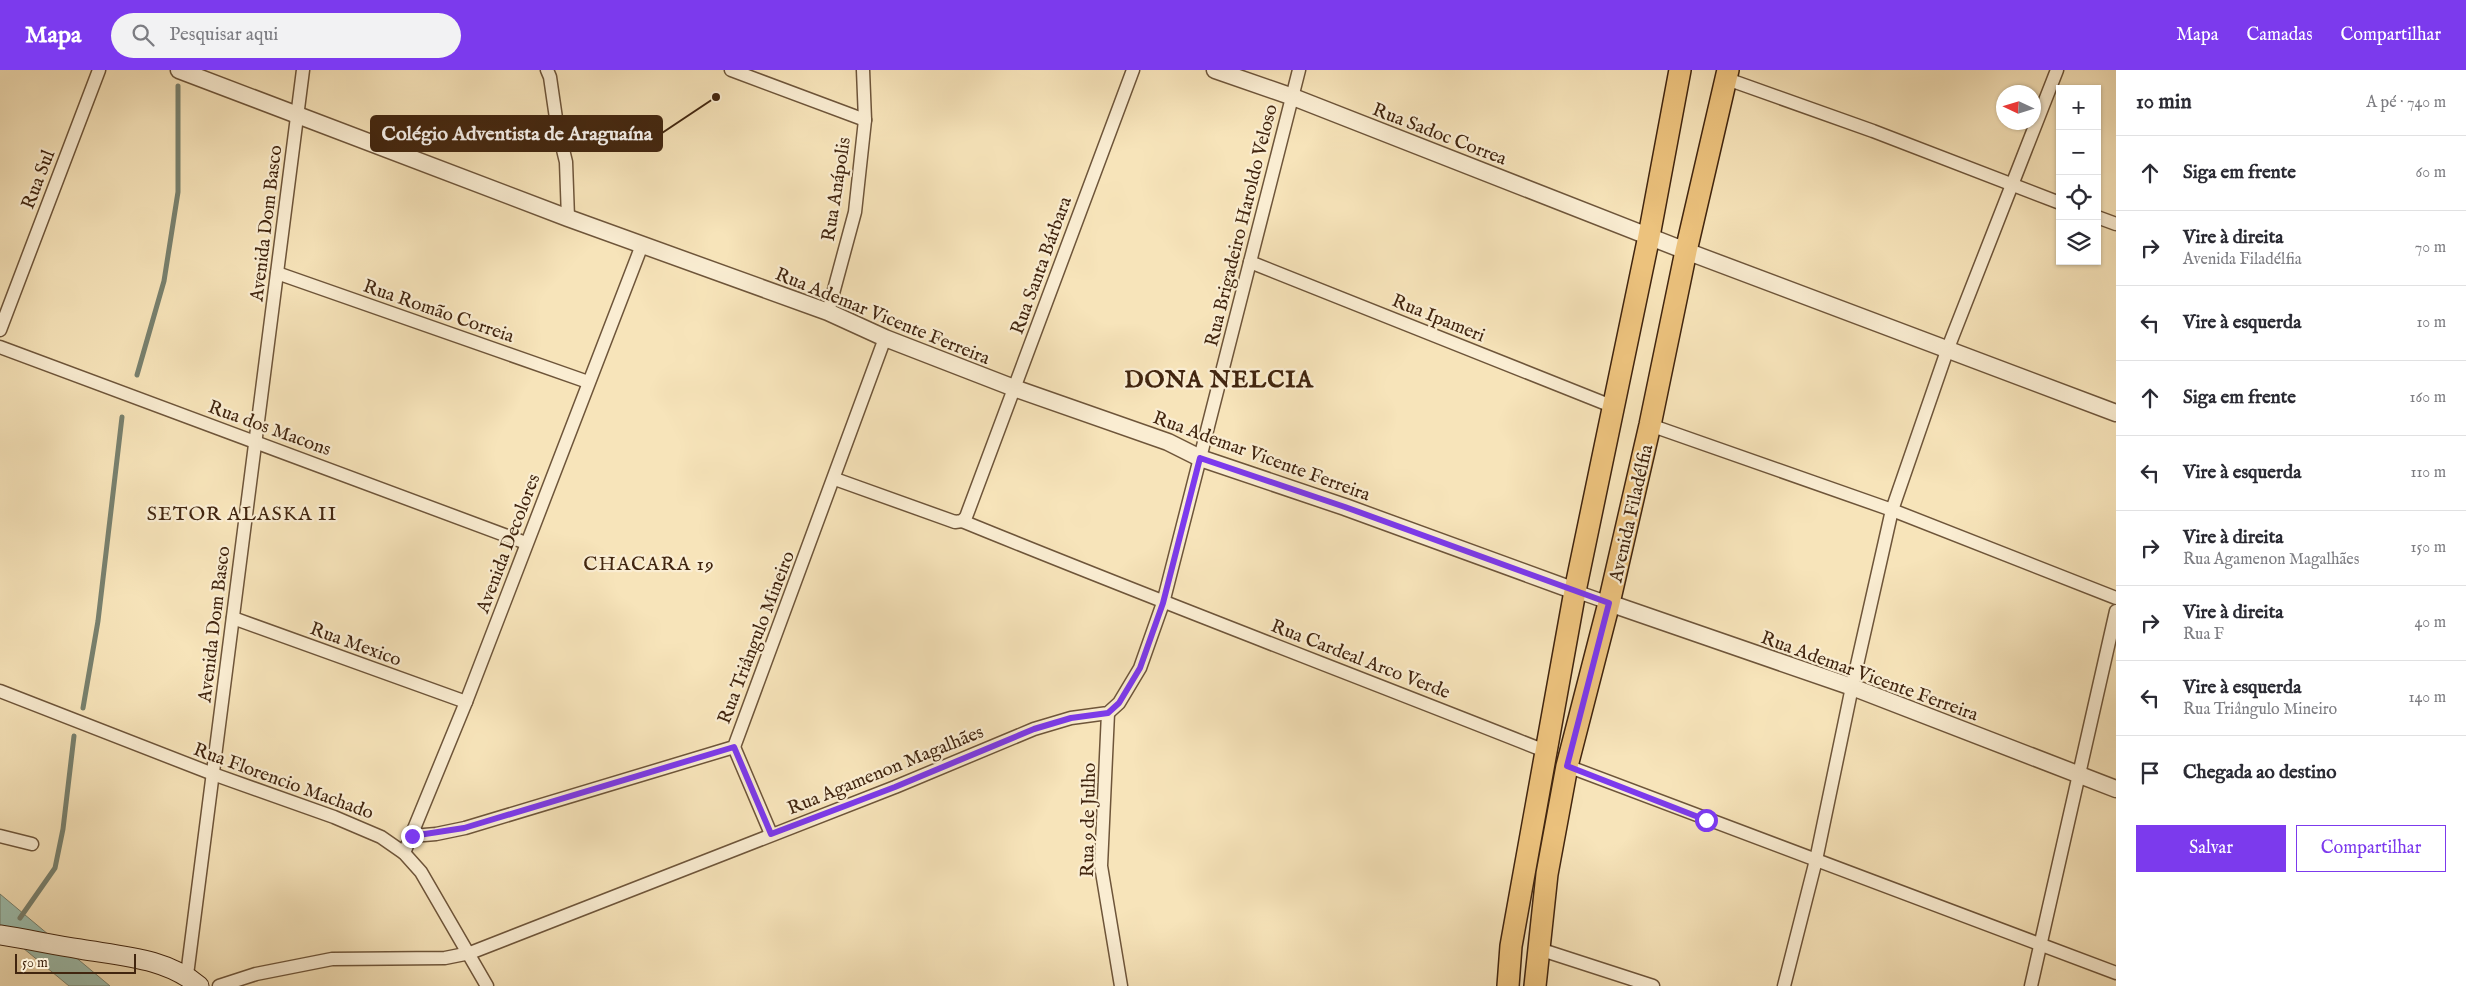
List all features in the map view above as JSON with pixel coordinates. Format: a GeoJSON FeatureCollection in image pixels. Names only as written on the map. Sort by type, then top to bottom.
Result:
{"type":"FeatureCollection","features":[{"type":"Feature","properties":{"kind":"main road","name":"Avenida Filadélfia"},"geometry":{"type":"LineString","coordinates":[[1508,986],[1511,946],[1575,590],[1649,236],[1680,70]]}},
{"type":"Feature","properties":{"kind":"main road","name":"Avenida Filadélfia"},"geometry":{"type":"LineString","coordinates":[[1535,986],[1547,874],[1567,766],[1609,603],[1727,74]]}},
{"type":"Feature","properties":{"kind":"main road"},"geometry":{"type":"LineString","coordinates":[[2,935],[134,958],[163,965],[193,980]]}},
{"type":"Feature","properties":{"kind":"street","name":"Rua Sul"},"geometry":{"type":"LineString","coordinates":[[0,330],[99,70]]}},
{"type":"Feature","properties":{"kind":"street","name":"Rua Ademar Vicente Ferreira"},"geometry":{"type":"LineString","coordinates":[[179,70],[568,218],[828,312],[885,338],[1014,388],[1168,442],[1200,458],[1345,507],[1575,590]]}},
{"type":"Feature","properties":{"kind":"street","name":"Avenida Dom Basco"},"geometry":{"type":"LineString","coordinates":[[193,980],[213,774],[303,70]]}},
{"type":"Feature","properties":{"kind":"street"},"geometry":{"type":"LineString","coordinates":[[546,70],[550,77],[557,124],[566,162],[568,218]]}},
{"type":"Feature","properties":{"kind":"street"},"geometry":{"type":"LineString","coordinates":[[731,70],[865,120]]}},
{"type":"Feature","properties":{"kind":"street","name":"Rua Anápolis"},"geometry":{"type":"LineString","coordinates":[[828,312],[854,212],[865,120],[863,70]]}},
{"type":"Feature","properties":{"kind":"street","name":"Rua Santa Bárbara"},"geometry":{"type":"LineString","coordinates":[[959,522],[966,517],[1133,70]]}},
{"type":"Feature","properties":{"kind":"street","name":"Rua Sadoc Correa"},"geometry":{"type":"LineString","coordinates":[[1215,70],[1293,96],[1686,251],[1948,348],[2116,413]]}},
{"type":"Feature","properties":{"kind":"street","name":"Rua Brigadeiro Haroldo Veloso"},"geometry":{"type":"LineString","coordinates":[[1108,713],[1119,703],[1140,668],[1163,603],[1299,70]]}},
{"type":"Feature","properties":{"kind":"street"},"geometry":{"type":"LineString","coordinates":[[1784,986],[1816,860],[1852,687],[1892,510],[1948,348],[2058,70]]}},
{"type":"Feature","properties":{"kind":"street"},"geometry":{"type":"LineString","coordinates":[[1727,74],[2056,201]]}},
{"type":"Feature","properties":{"kind":"street"},"geometry":{"type":"LineString","coordinates":[[2101,218],[2116,224]]}},
{"type":"Feature","properties":{"kind":"street","name":"Avenida Decolores"},"geometry":{"type":"LineString","coordinates":[[404,853],[466,702],[642,245]]}},
{"type":"Feature","properties":{"kind":"street","name":"Rua Ipameri"},"geometry":{"type":"LineString","coordinates":[[1250,262],[1614,407]]}},
{"type":"Feature","properties":{"kind":"street","name":"Rua Romão Correia"},"geometry":{"type":"LineString","coordinates":[[277,273],[588,382]]}},
{"type":"Feature","properties":{"kind":"street","name":"Rua Triângulo Mineiro"},"geometry":{"type":"LineString","coordinates":[[412,836],[464,828],[734,747],[885,338]]}},
{"type":"Feature","properties":{"kind":"street","name":"Rua dos Macons"},"geometry":{"type":"LineString","coordinates":[[0,346],[526,543]]}},
{"type":"Feature","properties":{"kind":"street"},"geometry":{"type":"LineString","coordinates":[[1650,424],[1892,510],[2116,598]]}},
{"type":"Feature","properties":{"kind":"street"},"geometry":{"type":"LineString","coordinates":[[834,480],[959,522]]}},
{"type":"Feature","properties":{"kind":"street","name":"Rua Cardeal Arco Verde"},"geometry":{"type":"LineString","coordinates":[[959,522],[1545,751]]}},
{"type":"Feature","properties":{"kind":"street"},"geometry":{"type":"LineString","coordinates":[[1575,590],[1609,603]]}},
{"type":"Feature","properties":{"kind":"street","name":"Rua Ademar Vicente Ferreira"},"geometry":{"type":"LineString","coordinates":[[1609,603],[1852,687],[2116,789]]}},
{"type":"Feature","properties":{"kind":"street"},"geometry":{"type":"LineString","coordinates":[[2031,986],[2116,611]]}},
{"type":"Feature","properties":{"kind":"street","name":"Rua Mexico"},"geometry":{"type":"LineString","coordinates":[[233,618],[466,702]]}},
{"type":"Feature","properties":{"kind":"street","name":"Rua Florencio Machado"},"geometry":{"type":"LineString","coordinates":[[0,691],[213,774],[334,817],[381,837],[404,853],[438,899],[487,986]]}},
{"type":"Feature","properties":{"kind":"street","name":"Rua Agamenon Magalhães"},"geometry":{"type":"LineString","coordinates":[[219,986],[256,974],[332,959],[445,958],[470,953],[895,787],[1034,729],[1071,718],[1108,713]]}},
{"type":"Feature","properties":{"kind":"street","name":"Rua 9 de Julho"},"geometry":{"type":"LineString","coordinates":[[1108,713],[1102,866],[1120,986]]}},
{"type":"Feature","properties":{"kind":"street"},"geometry":{"type":"LineString","coordinates":[[734,747],[771,834]]}},
{"type":"Feature","properties":{"kind":"street"},"geometry":{"type":"LineString","coordinates":[[1567,766],[2116,972]]}},
{"type":"Feature","properties":{"kind":"street"},"geometry":{"type":"LineString","coordinates":[[0,836],[32,844]]}},
{"type":"Feature","properties":{"kind":"street"},"geometry":{"type":"LineString","coordinates":[[1540,948],[1653,986]]}},
{"type":"Feature","properties":{"kind":"shaded area"},"geometry":{"type":"Polygon","coordinates":[[[0,894],[110,986],[69,986],[0,929],[0,894]]]}},
{"type":"Feature","properties":{"kind":"waterway"},"geometry":{"type":"LineString","coordinates":[[137,375],[164,281],[178,192],[178,86]]}},
{"type":"Feature","properties":{"kind":"waterway"},"geometry":{"type":"LineString","coordinates":[[83,708],[98,621],[122,417]]}},
{"type":"Feature","properties":{"kind":"waterway"},"geometry":{"type":"LineString","coordinates":[[20,918],[55,868],[63,829],[74,736]]}},
{"type":"Feature","properties":{"kind":"place","name":"Colégio Adventista de Araguaína"},"geometry":{"type":"Point","coordinates":[716,97]}},
{"type":"Feature","properties":{"kind":"district","name":"DONA NELCIA"},"geometry":{"type":"Point","coordinates":[1219,379]}},
{"type":"Feature","properties":{"kind":"district","name":"SETOR ALASKA II"},"geometry":{"type":"Point","coordinates":[242,513]}},
{"type":"Feature","properties":{"kind":"district","name":"CHACARA 19"},"geometry":{"type":"Point","coordinates":[649,563]}},
{"type":"Feature","properties":{"kind":"route"},"geometry":{"type":"LineString","coordinates":[[412,836],[436,834],[464,828],[514,811],[734,747],[771,834],[895,787],[1034,729],[1071,718],[1108,713],[1119,703],[1140,668],[1163,603],[1200,458],[1345,507],[1609,603],[1567,766],[1706,820]]}}]}
